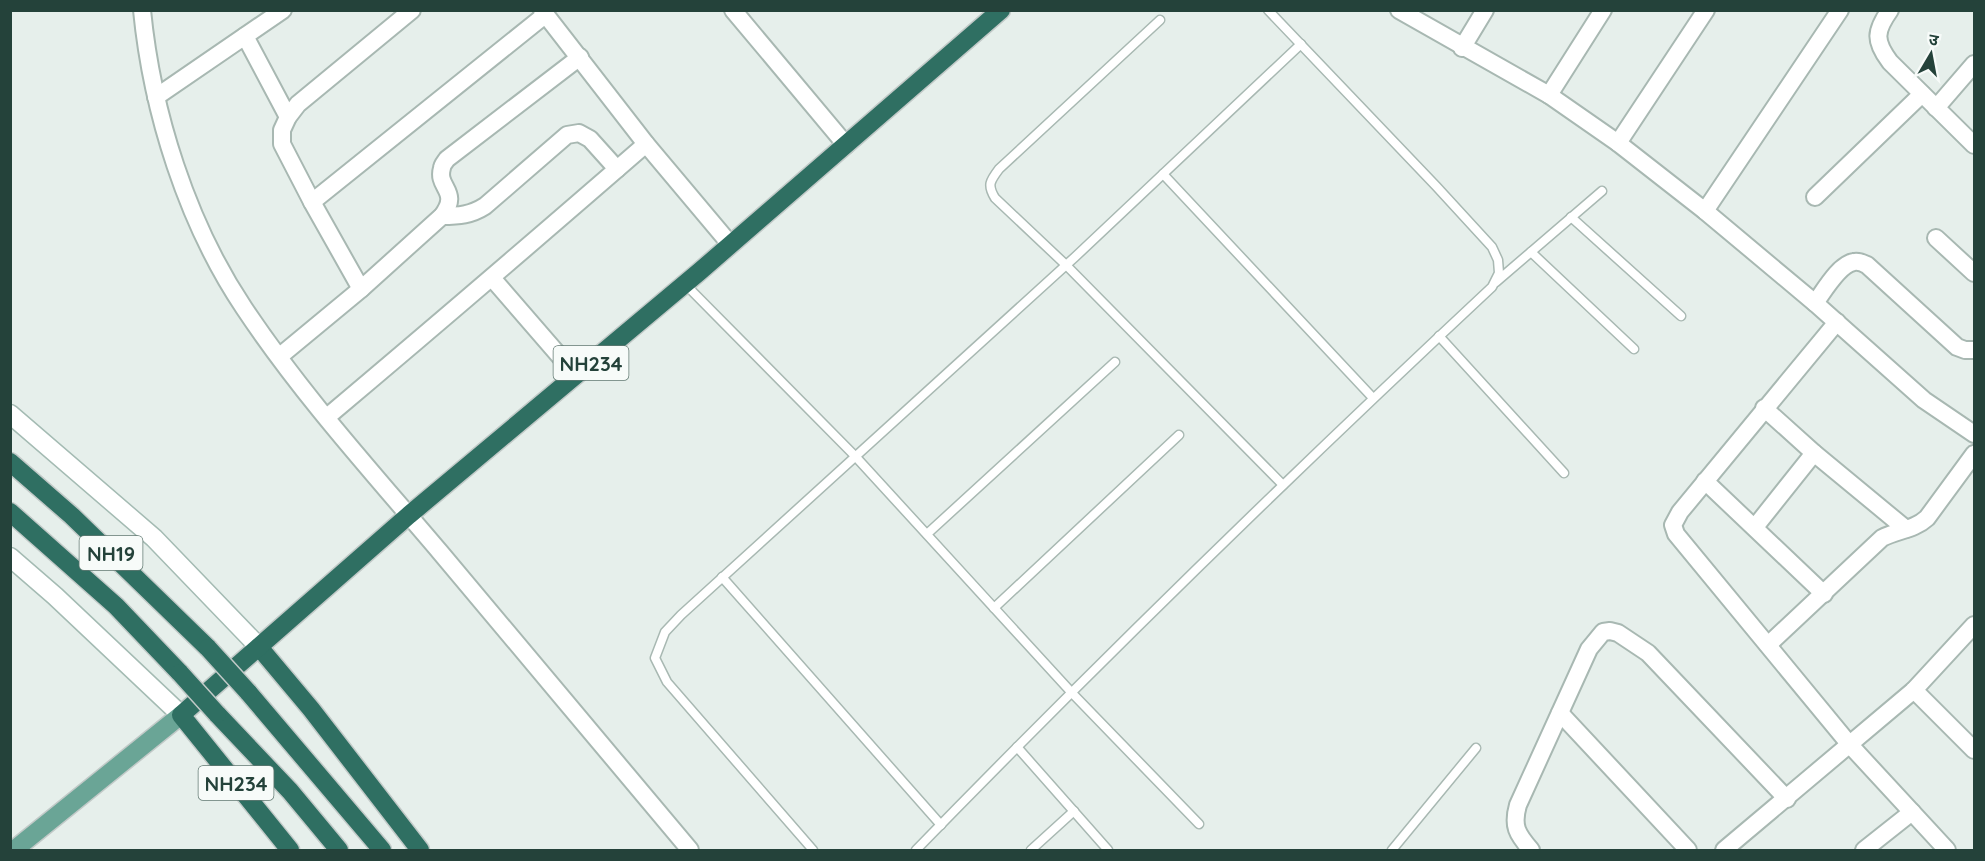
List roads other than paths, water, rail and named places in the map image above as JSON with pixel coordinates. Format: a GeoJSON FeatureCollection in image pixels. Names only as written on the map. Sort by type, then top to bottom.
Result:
{"type":"FeatureCollection","features":[{"type":"Feature","properties":{"kind":"highway","name":"NH234"},"geometry":{"type":"LineString","coordinates":[[290,850],[181,715],[409,515],[684,284],[1001,10]]}},
{"type":"Feature","properties":{"kind":"highway","name":"NH19"},"geometry":{"type":"LineString","coordinates":[[10,462],[72,516],[208,648],[382,850]]}},
{"type":"Feature","properties":{"kind":"highway","name":"NH19"},"geometry":{"type":"LineString","coordinates":[[10,512],[116,606],[290,791],[339,850]]}},
{"type":"Feature","properties":{"kind":"highway"},"geometry":{"type":"LineString","coordinates":[[259,647],[311,709],[420,850]]}},
{"type":"Feature","properties":{"kind":"main road"},"geometry":{"type":"LineString","coordinates":[[10,414],[154,538],[259,647]]}},
{"type":"Feature","properties":{"kind":"main road"},"geometry":{"type":"LineString","coordinates":[[10,557],[55,596],[181,715],[15,850]]}},
{"type":"Feature","properties":{"kind":"street"},"geometry":{"type":"LineString","coordinates":[[142,10],[145,40],[156,97],[176,167],[208,244],[243,307],[327,417],[690,850]]}},
{"type":"Feature","properties":{"kind":"street"},"geometry":{"type":"LineString","coordinates":[[156,97],[283,10]]}},
{"type":"Feature","properties":{"kind":"street"},"geometry":{"type":"LineString","coordinates":[[361,289],[282,144],[282,130],[298,104],[412,10]]}},
{"type":"Feature","properties":{"kind":"street"},"geometry":{"type":"LineString","coordinates":[[733,10],[846,145]]}},
{"type":"Feature","properties":{"kind":"street"},"geometry":{"type":"LineString","coordinates":[[1399,10],[1548,95],[1618,143],[1705,211],[1815,303],[1924,400],[1974,434]]}},
{"type":"Feature","properties":{"kind":"street"},"geometry":{"type":"LineString","coordinates":[[1462,48],[1485,10]]}},
{"type":"Feature","properties":{"kind":"street"},"geometry":{"type":"LineString","coordinates":[[1548,95],[1603,10]]}},
{"type":"Feature","properties":{"kind":"street"},"geometry":{"type":"LineString","coordinates":[[1618,143],[1706,10]]}},
{"type":"Feature","properties":{"kind":"street"},"geometry":{"type":"LineString","coordinates":[[1705,211],[1840,10]]}},
{"type":"Feature","properties":{"kind":"street"},"geometry":{"type":"LineString","coordinates":[[1890,10],[1877,37],[1881,50],[1890,62],[1974,145]]}},
{"type":"Feature","properties":{"kind":"street"},"geometry":{"type":"LineString","coordinates":[[312,202],[544,13],[646,144],[730,244]]}},
{"type":"Feature","properties":{"kind":"street"},"geometry":{"type":"LineString","coordinates":[[245,36],[288,117]]}},
{"type":"Feature","properties":{"kind":"street"},"geometry":{"type":"LineString","coordinates":[[280,356],[361,289],[442,216],[448,208],[450,199],[442,179],[442,168],[447,159],[580,57]]}},
{"type":"Feature","properties":{"kind":"street"},"geometry":{"type":"LineString","coordinates":[[1936,108],[1974,64]]}},
{"type":"Feature","properties":{"kind":"street"},"geometry":{"type":"LineString","coordinates":[[1815,196],[1922,94]]}},
{"type":"Feature","properties":{"kind":"street"},"geometry":{"type":"LineString","coordinates":[[442,216],[460,216],[485,206],[567,135],[579,133],[590,139],[617,170]]}},
{"type":"Feature","properties":{"kind":"street"},"geometry":{"type":"LineString","coordinates":[[327,417],[492,279],[646,144]]}},
{"type":"Feature","properties":{"kind":"street"},"geometry":{"type":"LineString","coordinates":[[1936,238],[1974,273]]}},
{"type":"Feature","properties":{"kind":"street"},"geometry":{"type":"LineString","coordinates":[[1815,303],[1840,270],[1856,261],[1868,265],[1957,346],[1965,351],[1974,350]]}},
{"type":"Feature","properties":{"kind":"street"},"geometry":{"type":"LineString","coordinates":[[492,279],[576,375]]}},
{"type":"Feature","properties":{"kind":"street"},"geometry":{"type":"LineString","coordinates":[[1836,322],[1680,512],[1673,525],[1676,534],[1850,745],[1947,850]]}},
{"type":"Feature","properties":{"kind":"street"},"geometry":{"type":"LineString","coordinates":[[1764,408],[1906,530]]}},
{"type":"Feature","properties":{"kind":"street"},"geometry":{"type":"LineString","coordinates":[[1755,527],[1814,453]]}},
{"type":"Feature","properties":{"kind":"street"},"geometry":{"type":"LineString","coordinates":[[1768,645],[1882,538],[1918,526],[1927,518],[1974,454]]}},
{"type":"Feature","properties":{"kind":"street"},"geometry":{"type":"LineString","coordinates":[[1705,481],[1824,594]]}},
{"type":"Feature","properties":{"kind":"street"},"geometry":{"type":"LineString","coordinates":[[1724,850],[1914,690],[1973,629]]}},
{"type":"Feature","properties":{"kind":"street"},"geometry":{"type":"LineString","coordinates":[[1531,850],[1520,837],[1515,826],[1518,805],[1590,649],[1596,638],[1603,632],[1618,633],[1648,653],[1787,799]]}},
{"type":"Feature","properties":{"kind":"street"},"geometry":{"type":"LineString","coordinates":[[1914,690],[1974,750]]}},
{"type":"Feature","properties":{"kind":"street"},"geometry":{"type":"LineString","coordinates":[[1560,713],[1688,850]]}},
{"type":"Feature","properties":{"kind":"street"},"geometry":{"type":"LineString","coordinates":[[1864,850],[1911,812]]}},
{"type":"Feature","properties":{"kind":"lane"},"geometry":{"type":"LineString","coordinates":[[1268,10],[1492,247],[1498,260],[1499,273],[1491,287]]}},
{"type":"Feature","properties":{"kind":"lane"},"geometry":{"type":"LineString","coordinates":[[1160,20],[999,169],[991,179],[990,190],[995,198],[1066,265],[1283,485]]}},
{"type":"Feature","properties":{"kind":"lane"},"geometry":{"type":"LineString","coordinates":[[813,850],[667,682],[655,657],[665,632],[722,577],[1066,265],[1301,44]]}},
{"type":"Feature","properties":{"kind":"lane"},"geometry":{"type":"LineString","coordinates":[[1163,174],[1373,398]]}},
{"type":"Feature","properties":{"kind":"lane"},"geometry":{"type":"LineString","coordinates":[[916,850],[1017,747],[1373,398],[1491,287],[1602,191]]}},
{"type":"Feature","properties":{"kind":"lane"},"geometry":{"type":"LineString","coordinates":[[1571,217],[1681,316]]}},
{"type":"Feature","properties":{"kind":"lane"},"geometry":{"type":"LineString","coordinates":[[1531,252],[1634,349]]}},
{"type":"Feature","properties":{"kind":"lane"},"geometry":{"type":"LineString","coordinates":[[684,284],[855,456],[1072,693],[1199,824]]}},
{"type":"Feature","properties":{"kind":"lane"},"geometry":{"type":"LineString","coordinates":[[1439,336],[1564,473]]}},
{"type":"Feature","properties":{"kind":"lane"},"geometry":{"type":"LineString","coordinates":[[927,534],[1114,362]]}},
{"type":"Feature","properties":{"kind":"lane"},"geometry":{"type":"LineString","coordinates":[[994,608],[1179,435]]}},
{"type":"Feature","properties":{"kind":"lane"},"geometry":{"type":"LineString","coordinates":[[722,577],[942,825]]}},
{"type":"Feature","properties":{"kind":"lane"},"geometry":{"type":"LineString","coordinates":[[1017,747],[1108,850]]}},
{"type":"Feature","properties":{"kind":"lane"},"geometry":{"type":"LineString","coordinates":[[1392,850],[1476,748]]}},
{"type":"Feature","properties":{"kind":"lane"},"geometry":{"type":"LineString","coordinates":[[1031,850],[1074,811]]}}]}
